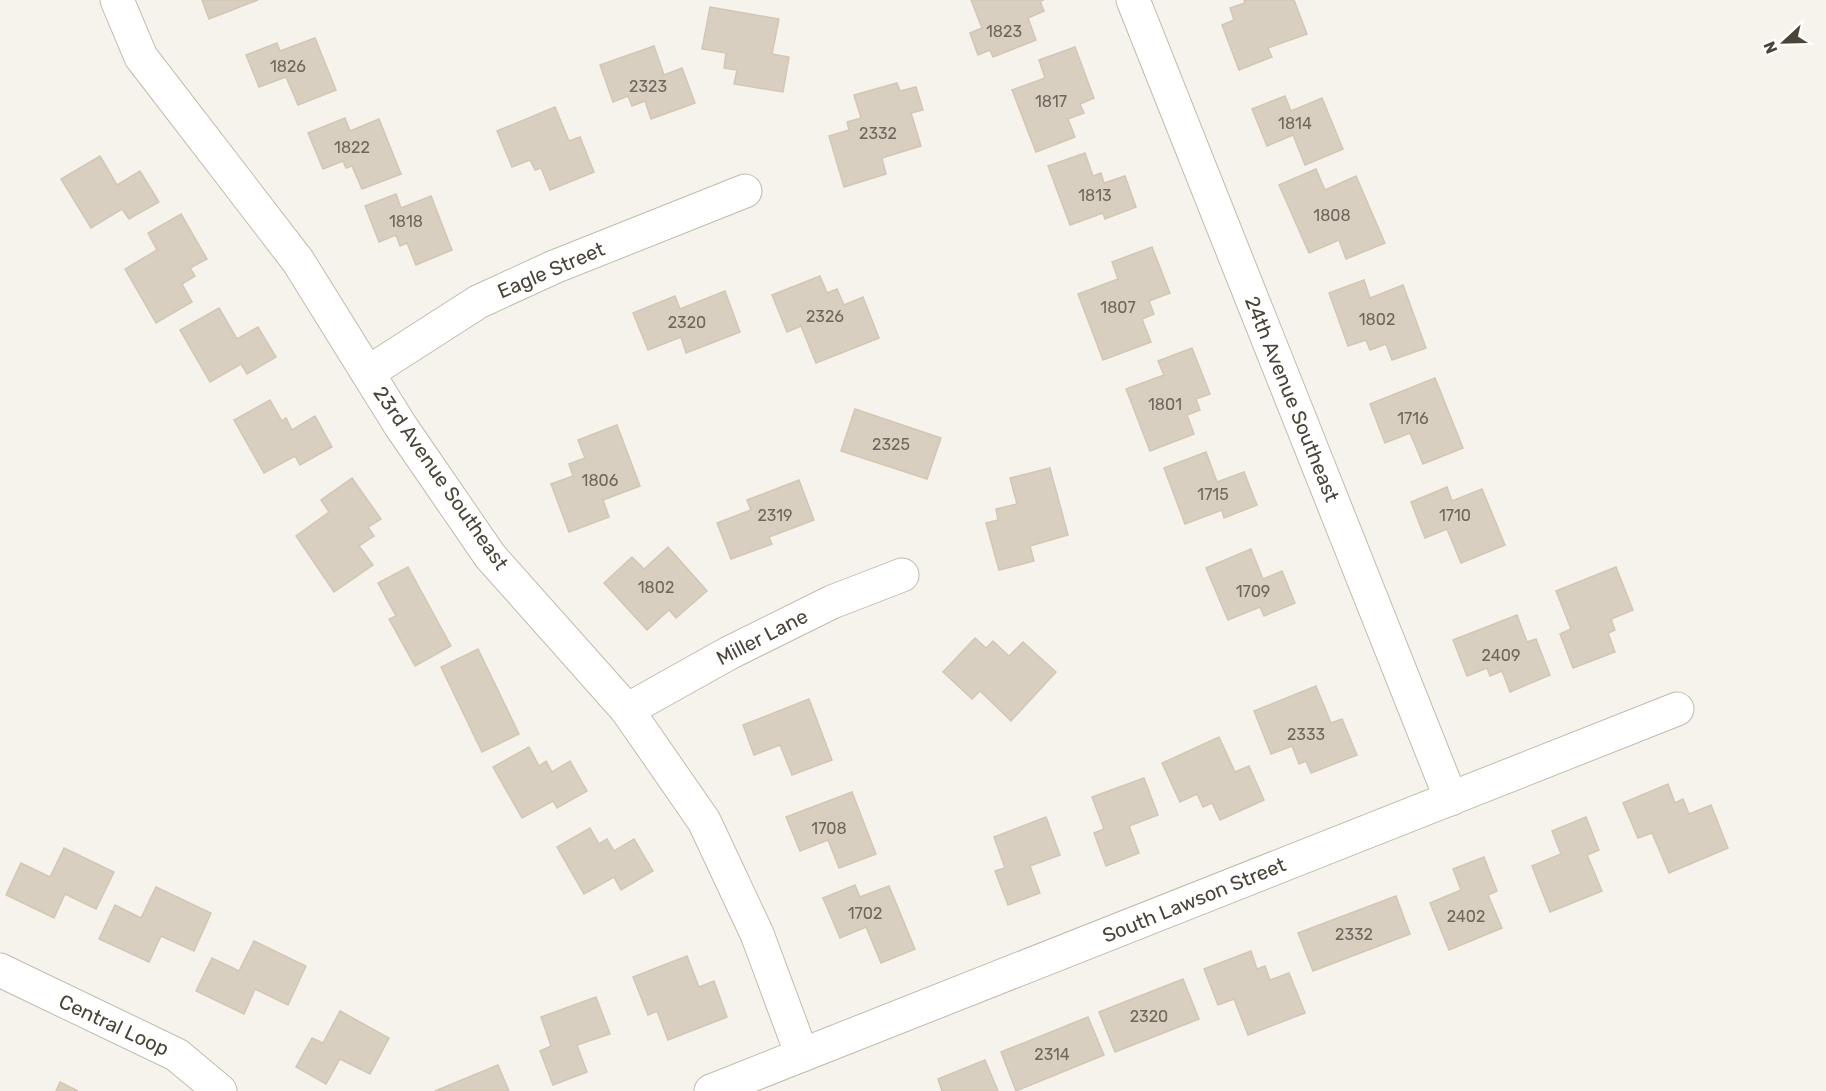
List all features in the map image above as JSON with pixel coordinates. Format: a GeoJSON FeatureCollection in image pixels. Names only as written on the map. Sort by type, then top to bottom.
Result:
{"type":"FeatureCollection","features":[{"type":"Feature","properties":{"kind":"street","name":"23rd Avenue Southeast"},"geometry":{"type":"LineString","coordinates":[[117,0],[141,57],[298,261],[400,425],[490,556],[627,710],[704,820],[757,934],[802,1055]]}},
{"type":"Feature","properties":{"kind":"street","name":"24th Avenue Southeast"},"geometry":{"type":"LineString","coordinates":[[1133,0],[1451,799]]}},
{"type":"Feature","properties":{"kind":"street","name":"Eagle Street"},"geometry":{"type":"LineString","coordinates":[[369,372],[478,302],[554,267],[745,191]]}},
{"type":"Feature","properties":{"kind":"street","name":"Miller Lane"},"geometry":{"type":"LineString","coordinates":[[627,710],[729,653],[832,602],[902,575]]}},
{"type":"Feature","properties":{"kind":"street","name":"South Lawson Street"},"geometry":{"type":"LineString","coordinates":[[711,1091],[1677,709]]}},
{"type":"Feature","properties":{"kind":"street","name":"Central Loop"},"geometry":{"type":"LineString","coordinates":[[0,970],[177,1055],[220,1091]]}},
{"type":"Feature","properties":{"kind":"building"},"geometry":{"type":"Polygon","coordinates":[[[202,0],[258,0],[209,19],[202,0]]]}},
{"type":"Feature","properties":{"kind":"building"},"geometry":{"type":"Polygon","coordinates":[[[971,0],[1044,0],[1040,1],[1044,11],[1028,18],[1036,40],[993,57],[990,50],[978,55],[970,33],[982,28],[971,0]]]}},
{"type":"Feature","properties":{"kind":"building"},"geometry":{"type":"Polygon","coordinates":[[[1244,0],[1294,0],[1307,34],[1268,48],[1272,57],[1239,70],[1222,25],[1234,20],[1230,8],[1245,3],[1244,0]]]}},
{"type":"Feature","properties":{"kind":"building"},"geometry":{"type":"Polygon","coordinates":[[[710,7],[779,19],[772,54],[789,57],[783,92],[734,84],[737,70],[724,68],[726,53],[702,49],[710,7]]]}},
{"type":"Feature","properties":{"kind":"building"},"geometry":{"type":"Polygon","coordinates":[[[315,38],[336,90],[298,105],[286,77],[259,87],[246,55],[277,43],[280,51],[315,38]]]}},
{"type":"Feature","properties":{"kind":"building"},"geometry":{"type":"Polygon","coordinates":[[[654,46],[664,75],[682,68],[695,103],[651,119],[645,101],[632,106],[628,96],[613,102],[600,65],[654,46]]]}},
{"type":"Feature","properties":{"kind":"building"},"geometry":{"type":"Polygon","coordinates":[[[1075,47],[1094,98],[1080,104],[1084,113],[1068,119],[1075,137],[1036,152],[1012,90],[1045,78],[1039,60],[1075,47]]]}},
{"type":"Feature","properties":{"kind":"building"},"geometry":{"type":"Polygon","coordinates":[[[897,83],[900,91],[916,87],[923,110],[911,113],[921,146],[882,158],[886,174],[844,187],[829,136],[849,130],[847,122],[861,118],[854,95],[897,83]]]}},
{"type":"Feature","properties":{"kind":"building"},"geometry":{"type":"Polygon","coordinates":[[[1285,96],[1291,111],[1322,98],[1343,149],[1305,165],[1293,135],[1267,146],[1252,109],[1285,96]]]}},
{"type":"Feature","properties":{"kind":"building"},"geometry":{"type":"Polygon","coordinates":[[[555,107],[569,141],[580,137],[594,172],[550,190],[541,168],[535,170],[530,160],[512,167],[497,131],[555,107]]]}},
{"type":"Feature","properties":{"kind":"building"},"geometry":{"type":"Polygon","coordinates":[[[345,118],[350,131],[379,119],[401,174],[362,189],[352,166],[346,168],[343,161],[323,169],[308,133],[345,118]]]}},
{"type":"Feature","properties":{"kind":"building"},"geometry":{"type":"Polygon","coordinates":[[[1085,153],[1093,176],[1101,173],[1104,183],[1125,176],[1136,207],[1105,219],[1103,213],[1070,225],[1048,166],[1085,153]]]}},
{"type":"Feature","properties":{"kind":"building"},"geometry":{"type":"Polygon","coordinates":[[[100,156],[117,185],[140,171],[159,202],[129,219],[122,209],[91,228],[61,179],[100,156]]]}},
{"type":"Feature","properties":{"kind":"building"},"geometry":{"type":"Polygon","coordinates":[[[1316,169],[1325,190],[1356,176],[1385,243],[1346,259],[1339,240],[1309,253],[1279,185],[1316,169]]]}},
{"type":"Feature","properties":{"kind":"building"},"geometry":{"type":"Polygon","coordinates":[[[396,194],[401,208],[431,196],[452,250],[416,265],[407,243],[400,246],[396,235],[379,242],[365,206],[396,194]]]}},
{"type":"Feature","properties":{"kind":"building"},"geometry":{"type":"Polygon","coordinates":[[[181,214],[207,259],[190,268],[195,276],[182,284],[192,302],[156,323],[125,269],[157,250],[148,233],[181,214]]]}},
{"type":"Feature","properties":{"kind":"building"},"geometry":{"type":"Polygon","coordinates":[[[1152,247],[1170,293],[1149,301],[1154,314],[1142,319],[1151,342],[1103,360],[1078,294],[1118,279],[1112,262],[1152,247]]]}},
{"type":"Feature","properties":{"kind":"building"},"geometry":{"type":"Polygon","coordinates":[[[820,276],[827,293],[837,289],[844,305],[863,297],[879,338],[816,363],[801,326],[787,332],[772,295],[820,276]]]}},
{"type":"Feature","properties":{"kind":"building"},"geometry":{"type":"Polygon","coordinates":[[[1364,280],[1370,298],[1403,285],[1426,348],[1392,360],[1386,344],[1370,350],[1366,340],[1348,346],[1329,293],[1364,280]]]}},
{"type":"Feature","properties":{"kind":"building"},"geometry":{"type":"Polygon","coordinates":[[[725,291],[740,332],[686,353],[681,337],[648,350],[633,313],[675,296],[680,309],[725,291]]]}},
{"type":"Feature","properties":{"kind":"building"},"geometry":{"type":"Polygon","coordinates":[[[219,308],[237,339],[258,327],[276,357],[247,374],[241,364],[210,382],[180,330],[219,308]]]}},
{"type":"Feature","properties":{"kind":"building"},"geometry":{"type":"Polygon","coordinates":[[[1192,348],[1210,394],[1196,399],[1200,410],[1187,415],[1194,434],[1150,451],[1126,389],[1164,375],[1158,361],[1192,348]]]}},
{"type":"Feature","properties":{"kind":"building"},"geometry":{"type":"Polygon","coordinates":[[[1435,378],[1463,448],[1423,464],[1410,433],[1385,443],[1370,404],[1435,378]]]}},
{"type":"Feature","properties":{"kind":"building"},"geometry":{"type":"Polygon","coordinates":[[[270,400],[282,421],[286,418],[292,430],[315,416],[332,447],[300,465],[295,456],[264,473],[234,420],[270,400]]]}},
{"type":"Feature","properties":{"kind":"building"},"geometry":{"type":"Polygon","coordinates":[[[855,409],[941,438],[927,479],[841,451],[855,409]]]}},
{"type":"Feature","properties":{"kind":"building"},"geometry":{"type":"Polygon","coordinates":[[[617,425],[640,486],[603,500],[609,517],[569,532],[551,484],[573,476],[569,464],[585,458],[578,440],[617,425]]]}},
{"type":"Feature","properties":{"kind":"building"},"geometry":{"type":"Polygon","coordinates":[[[1206,452],[1217,482],[1244,472],[1257,505],[1224,518],[1222,510],[1185,524],[1164,468],[1206,452]]]}},
{"type":"Feature","properties":{"kind":"building"},"geometry":{"type":"Polygon","coordinates":[[[1050,468],[1068,535],[1030,546],[1034,561],[999,570],[986,523],[998,520],[996,509],[1017,504],[1010,478],[1050,468]]]}},
{"type":"Feature","properties":{"kind":"building"},"geometry":{"type":"Polygon","coordinates":[[[352,478],[381,519],[368,527],[374,536],[359,546],[373,565],[334,592],[296,536],[329,512],[321,500],[352,478]]]}},
{"type":"Feature","properties":{"kind":"building"},"geometry":{"type":"Polygon","coordinates":[[[799,480],[814,520],[769,537],[772,544],[731,559],[717,523],[751,510],[747,500],[799,480]]]}},
{"type":"Feature","properties":{"kind":"building"},"geometry":{"type":"Polygon","coordinates":[[[1447,487],[1452,501],[1482,489],[1505,545],[1461,563],[1447,529],[1425,538],[1411,502],[1447,487]]]}},
{"type":"Feature","properties":{"kind":"building"},"geometry":{"type":"Polygon","coordinates":[[[668,547],[707,591],[676,618],[669,610],[647,630],[604,583],[632,557],[644,569],[668,547]]]}},
{"type":"Feature","properties":{"kind":"building"},"geometry":{"type":"Polygon","coordinates":[[[1251,549],[1263,579],[1282,571],[1295,603],[1264,616],[1260,607],[1228,620],[1206,568],[1251,549]]]}},
{"type":"Feature","properties":{"kind":"building"},"geometry":{"type":"Polygon","coordinates":[[[408,567],[451,646],[415,666],[389,619],[396,616],[378,583],[408,567]]]}},
{"type":"Feature","properties":{"kind":"building"},"geometry":{"type":"Polygon","coordinates":[[[1616,567],[1633,610],[1611,619],[1615,630],[1608,633],[1615,652],[1573,668],[1560,634],[1571,629],[1556,591],[1616,567]]]}},
{"type":"Feature","properties":{"kind":"building"},"geometry":{"type":"Polygon","coordinates":[[[1517,615],[1527,642],[1536,639],[1550,675],[1510,692],[1502,671],[1490,676],[1487,668],[1467,676],[1453,640],[1517,615]]]}},
{"type":"Feature","properties":{"kind":"building"},"geometry":{"type":"Polygon","coordinates":[[[975,638],[986,648],[993,641],[1009,656],[1023,642],[1056,672],[1011,721],[980,691],[972,699],[943,672],[975,638]]]}},
{"type":"Feature","properties":{"kind":"building"},"geometry":{"type":"Polygon","coordinates":[[[478,649],[519,734],[482,752],[441,667],[478,649]]]}},
{"type":"Feature","properties":{"kind":"building"},"geometry":{"type":"Polygon","coordinates":[[[1316,686],[1331,723],[1342,719],[1357,755],[1311,773],[1306,761],[1299,764],[1292,746],[1271,754],[1254,711],[1316,686]]]}},
{"type":"Feature","properties":{"kind":"building"},"geometry":{"type":"Polygon","coordinates":[[[809,699],[832,760],[792,775],[780,745],[754,755],[743,725],[809,699]]]}},
{"type":"Feature","properties":{"kind":"building"},"geometry":{"type":"Polygon","coordinates":[[[1219,737],[1235,772],[1249,766],[1264,800],[1220,820],[1212,803],[1203,807],[1197,794],[1180,802],[1162,763],[1219,737]]]}},
{"type":"Feature","properties":{"kind":"building"},"geometry":{"type":"Polygon","coordinates":[[[529,747],[539,766],[546,761],[552,772],[570,761],[587,791],[557,808],[553,801],[522,818],[493,767],[529,747]]]}},
{"type":"Feature","properties":{"kind":"building"},"geometry":{"type":"Polygon","coordinates":[[[1144,778],[1158,815],[1129,826],[1139,853],[1106,866],[1094,833],[1104,829],[1092,797],[1144,778]]]}},
{"type":"Feature","properties":{"kind":"building"},"geometry":{"type":"Polygon","coordinates":[[[1668,784],[1675,803],[1683,799],[1689,814],[1711,805],[1728,848],[1669,873],[1652,833],[1638,838],[1623,803],[1668,784]]]}},
{"type":"Feature","properties":{"kind":"building"},"geometry":{"type":"Polygon","coordinates":[[[852,792],[876,854],[839,868],[828,840],[800,851],[786,817],[852,792]]]}},
{"type":"Feature","properties":{"kind":"building"},"geometry":{"type":"Polygon","coordinates":[[[1046,817],[1060,855],[1030,866],[1040,893],[1008,905],[995,871],[1005,868],[994,837],[1046,817]]]}},
{"type":"Feature","properties":{"kind":"building"},"geometry":{"type":"Polygon","coordinates":[[[1586,817],[1599,850],[1587,855],[1602,891],[1550,912],[1532,866],[1561,854],[1552,831],[1586,817]]]}},
{"type":"Feature","properties":{"kind":"building"},"geometry":{"type":"Polygon","coordinates":[[[590,828],[599,844],[607,839],[614,851],[634,839],[653,871],[621,890],[614,877],[584,894],[557,847],[590,828]]]}},
{"type":"Feature","properties":{"kind":"building"},"geometry":{"type":"Polygon","coordinates":[[[64,848],[114,872],[96,909],[65,894],[54,918],[6,895],[21,863],[50,877],[64,848]]]}},
{"type":"Feature","properties":{"kind":"building"},"geometry":{"type":"Polygon","coordinates":[[[1484,857],[1497,891],[1488,895],[1502,928],[1449,950],[1430,903],[1461,890],[1453,869],[1484,857]]]}},
{"type":"Feature","properties":{"kind":"building"},"geometry":{"type":"Polygon","coordinates":[[[855,885],[860,897],[889,886],[915,949],[881,963],[866,927],[840,938],[823,898],[855,885]]]}},
{"type":"Feature","properties":{"kind":"building"},"geometry":{"type":"Polygon","coordinates":[[[156,887],[211,913],[194,951],[161,936],[149,962],[99,939],[115,905],[141,918],[156,887]]]}},
{"type":"Feature","properties":{"kind":"building"},"geometry":{"type":"Polygon","coordinates":[[[1396,896],[1410,934],[1313,971],[1298,933],[1396,896]]]}},
{"type":"Feature","properties":{"kind":"building"},"geometry":{"type":"Polygon","coordinates":[[[254,941],[306,966],[288,1005],[255,989],[244,1014],[196,991],[212,958],[239,971],[254,941]]]}},
{"type":"Feature","properties":{"kind":"building"},"geometry":{"type":"Polygon","coordinates":[[[1251,951],[1257,969],[1265,966],[1270,980],[1289,973],[1305,1013],[1248,1035],[1234,999],[1218,1005],[1204,969],[1251,951]]]}},
{"type":"Feature","properties":{"kind":"building"},"geometry":{"type":"Polygon","coordinates":[[[687,956],[699,987],[714,981],[727,1017],[668,1040],[657,1011],[648,1015],[633,977],[687,956]]]}},
{"type":"Feature","properties":{"kind":"building"},"geometry":{"type":"Polygon","coordinates":[[[1183,979],[1199,1019],[1115,1052],[1099,1012],[1183,979]]]}},
{"type":"Feature","properties":{"kind":"building"},"geometry":{"type":"Polygon","coordinates":[[[596,997],[610,1034],[577,1045],[587,1072],[553,1085],[540,1051],[551,1046],[541,1017],[596,997]]]}},
{"type":"Feature","properties":{"kind":"building"},"geometry":{"type":"Polygon","coordinates":[[[340,1011],[389,1038],[370,1074],[340,1059],[326,1084],[296,1067],[312,1038],[323,1043],[340,1011]]]}},
{"type":"Feature","properties":{"kind":"building"},"geometry":{"type":"Polygon","coordinates":[[[1088,1017],[1104,1055],[1016,1091],[1001,1052],[1088,1017]]]}},
{"type":"Feature","properties":{"kind":"building"},"geometry":{"type":"Polygon","coordinates":[[[985,1060],[998,1091],[942,1091],[938,1079],[985,1060]]]}},
{"type":"Feature","properties":{"kind":"building"},"geometry":{"type":"Polygon","coordinates":[[[498,1065],[509,1091],[435,1091],[498,1065]]]}},
{"type":"Feature","properties":{"kind":"building"},"geometry":{"type":"Polygon","coordinates":[[[60,1082],[78,1091],[56,1091],[60,1082]]]}}]}
